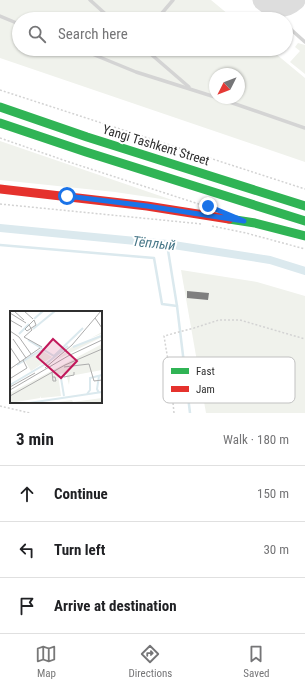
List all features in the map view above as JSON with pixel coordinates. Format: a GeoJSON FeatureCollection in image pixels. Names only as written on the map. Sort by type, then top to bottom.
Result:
{"type":"FeatureCollection","features":[{"type":"Feature","properties":{"kind":"main road","name":"Yangi Tashkent Street"},"geometry":{"type":"LineString","coordinates":[[0,107],[108,144],[305,206]]}},
{"type":"Feature","properties":{"kind":"main road","name":"Yangi Tashkent Street"},"geometry":{"type":"LineString","coordinates":[[0,123],[86,152],[305,221]]}},
{"type":"Feature","properties":{"kind":"main road"},"geometry":{"type":"LineString","coordinates":[[0,188],[147,206],[255,223],[305,236]]}},
{"type":"Feature","properties":{"kind":"lane"},"geometry":{"type":"LineString","coordinates":[[90,0],[103,12]]}},
{"type":"Feature","properties":{"kind":"lane"},"geometry":{"type":"LineString","coordinates":[[164,12],[173,0]]}},
{"type":"Feature","properties":{"kind":"lane"},"geometry":{"type":"LineString","coordinates":[[0,16],[12,21]]}},
{"type":"Feature","properties":{"kind":"lane"},"geometry":{"type":"LineString","coordinates":[[293,31],[305,42]]}},
{"type":"Feature","properties":{"kind":"lane"},"geometry":{"type":"LineString","coordinates":[[97,56],[136,72],[209,95]]}},
{"type":"Feature","properties":{"kind":"lane"},"geometry":{"type":"LineString","coordinates":[[152,56],[191,89]]}},
{"type":"Feature","properties":{"kind":"lane"},"geometry":{"type":"LineString","coordinates":[[235,104],[305,128]]}},
{"type":"Feature","properties":{"kind":"path"},"geometry":{"type":"LineString","coordinates":[[0,90],[305,189]]}},
{"type":"Feature","properties":{"kind":"path"},"geometry":{"type":"LineString","coordinates":[[0,138],[69,162],[208,206]]}},
{"type":"Feature","properties":{"kind":"path"},"geometry":{"type":"LineString","coordinates":[[0,204],[206,225],[246,233],[305,249]]}},
{"type":"Feature","properties":{"kind":"path"},"geometry":{"type":"LineString","coordinates":[[167,357],[164,336],[219,320],[240,320],[305,339]]}},
{"type":"Feature","properties":{"kind":"path"},"geometry":{"type":"LineString","coordinates":[[173,403],[174,413]]}},
{"type":"Feature","properties":{"kind":"path"},"geometry":{"type":"LineString","coordinates":[[0,406],[30,413]]}},
{"type":"Feature","properties":{"kind":"shaded area"},"geometry":{"type":"Polygon","coordinates":[[[0,0],[211,0],[226,12],[12,12],[12,56],[278,56],[305,78],[305,162],[0,58],[0,0]]]}},
{"type":"Feature","properties":{"kind":"shaded area"},"geometry":{"type":"Polygon","coordinates":[[[298,43],[305,45],[305,74],[290,62],[300,51],[295,47],[298,43]]]}},
{"type":"Feature","properties":{"kind":"shaded area"},"geometry":{"type":"Polygon","coordinates":[[[0,141],[175,201],[115,192],[0,180],[0,141]]]}},
{"type":"Feature","properties":{"kind":"shaded area"},"geometry":{"type":"Polygon","coordinates":[[[181,270],[257,282],[305,296],[305,413],[206,413],[204,403],[295,403],[295,357],[196,357],[181,270]]]}},
{"type":"Feature","properties":{"kind":"building"},"geometry":{"type":"Polygon","coordinates":[[[187,291],[209,293],[208,300],[187,298],[187,291]]]}},
{"type":"Feature","properties":{"kind":"waterway","name":"Тёплый"},"geometry":{"type":"LineString","coordinates":[[0,228],[167,244],[270,260],[305,271]]}},
{"type":"Feature","properties":{"kind":"waterway"},"geometry":{"type":"LineString","coordinates":[[167,244],[177,306]]}},
{"type":"Feature","properties":{"kind":"waterway"},"geometry":{"type":"LineString","coordinates":[[0,245],[154,258],[162,304],[177,306],[183,357]]}},
{"type":"Feature","properties":{"kind":"waterway"},"geometry":{"type":"LineString","coordinates":[[189,403],[190,413]]}},
{"type":"Feature","properties":{"kind":"taxiway"},"geometry":{"type":"LineString","coordinates":[[263,0],[271,5],[279,7],[287,5],[295,0]]}},
{"type":"Feature","properties":{"kind":"traffic: fast"},"geometry":{"type":"LineString","coordinates":[[0,107],[87,137],[305,206]]}},
{"type":"Feature","properties":{"kind":"traffic: fast"},"geometry":{"type":"LineString","coordinates":[[0,123],[86,152],[305,221]]}},
{"type":"Feature","properties":{"kind":"traffic: fast"},"geometry":{"type":"LineString","coordinates":[[229,219],[255,223],[305,236]]}},
{"type":"Feature","properties":{"kind":"traffic: jam"},"geometry":{"type":"LineString","coordinates":[[0,189],[147,206],[229,219]]}},
{"type":"Feature","properties":{"kind":"route"},"geometry":{"type":"LineString","coordinates":[[67,196],[147,206],[244,221],[208,206]]}}]}
